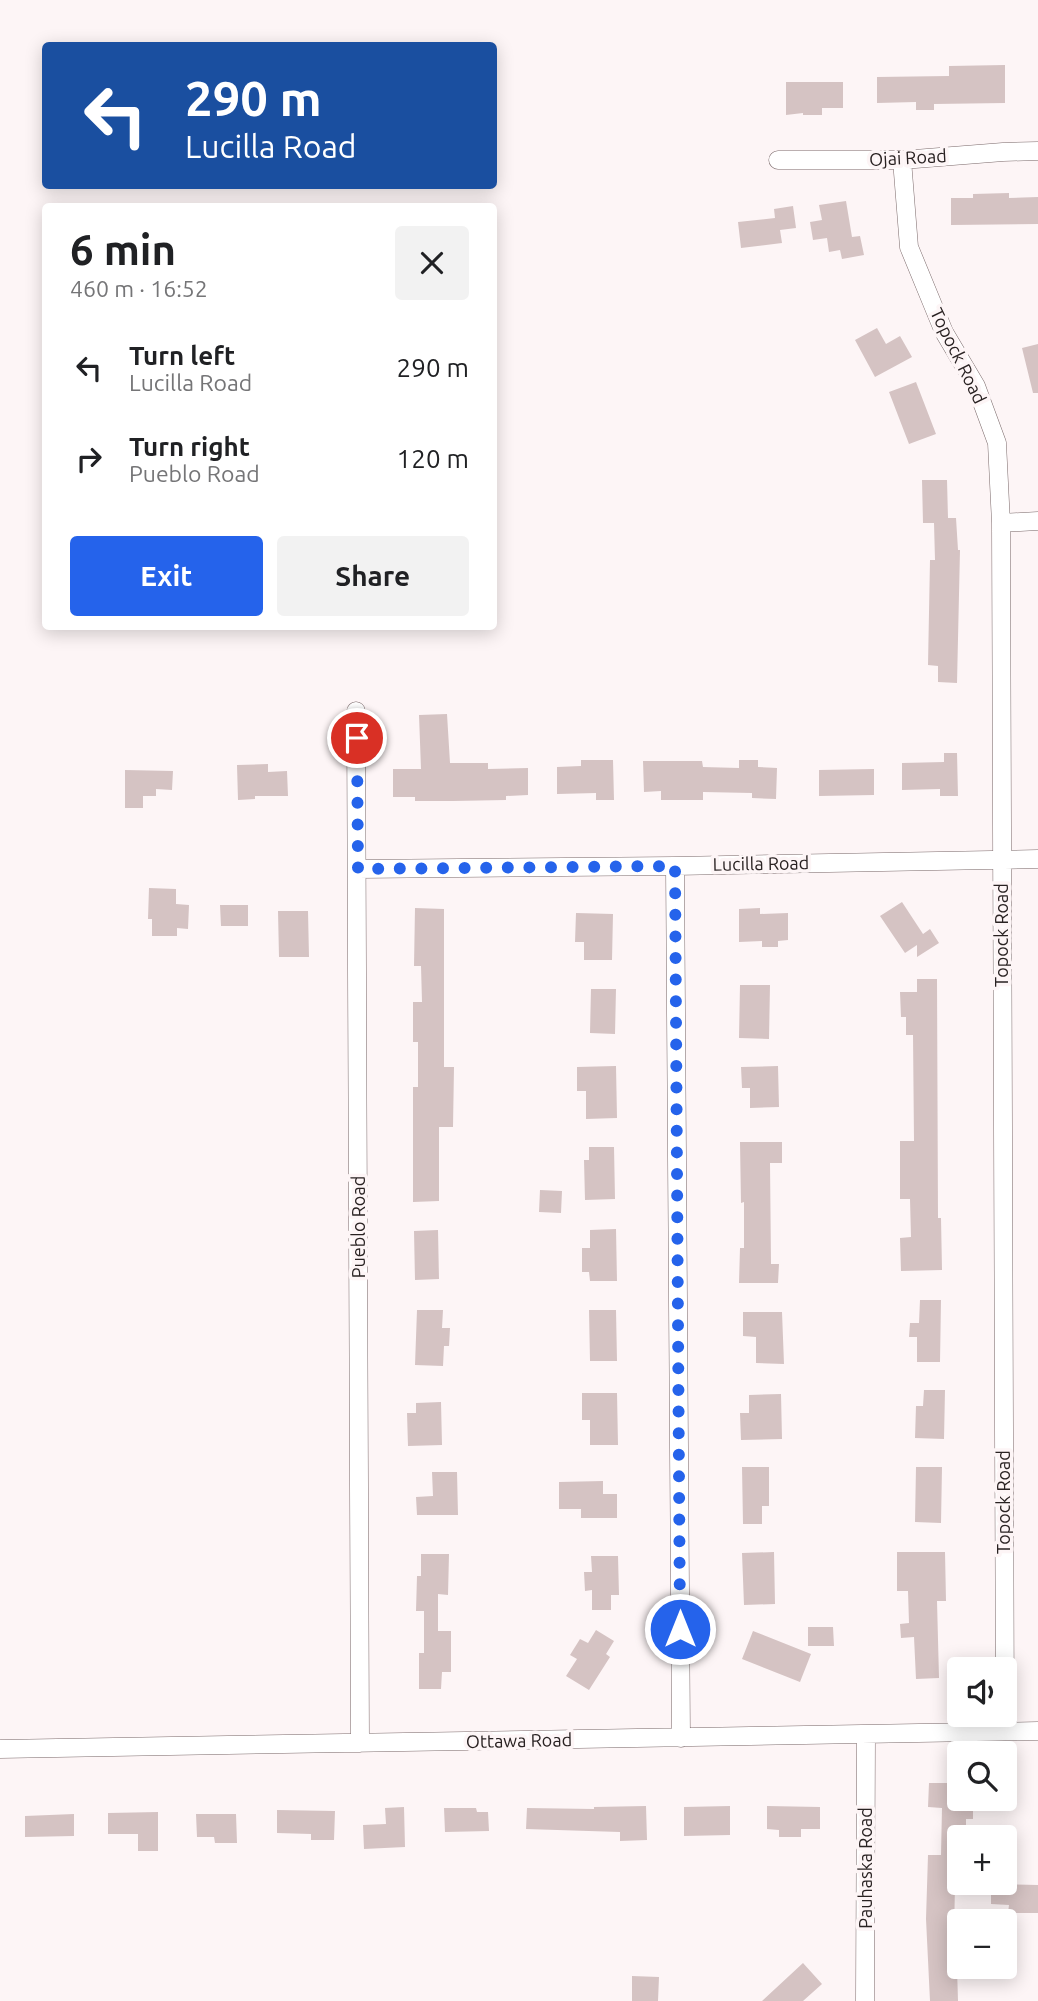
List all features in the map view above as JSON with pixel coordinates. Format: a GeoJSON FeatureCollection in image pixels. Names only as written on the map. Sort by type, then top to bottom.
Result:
{"type":"FeatureCollection","features":[{"type":"Feature","properties":{"kind":"street","name":"Ojai Road"},"geometry":{"type":"LineString","coordinates":[[778,160],[902,160],[1038,151]]}},
{"type":"Feature","properties":{"kind":"street","name":"Topock Road"},"geometry":{"type":"LineString","coordinates":[[902,160],[909,247],[944,332],[976,386],[997,443],[1001,523],[1005,1731]]}},
{"type":"Feature","properties":{"kind":"street"},"geometry":{"type":"LineString","coordinates":[[1001,523],[1038,521]]}},
{"type":"Feature","properties":{"kind":"street","name":"Pueblo Road"},"geometry":{"type":"LineString","coordinates":[[356,712],[360,1743]]}},
{"type":"Feature","properties":{"kind":"street","name":"Lucilla Road"},"geometry":{"type":"LineString","coordinates":[[358,869],[1038,859]]}},
{"type":"Feature","properties":{"kind":"street"},"geometry":{"type":"LineString","coordinates":[[675,866],[681,1738]]}},
{"type":"Feature","properties":{"kind":"street","name":"Ottawa Road"},"geometry":{"type":"LineString","coordinates":[[0,1749],[1038,1731]]}},
{"type":"Feature","properties":{"kind":"street","name":"Pauhaska Road"},"geometry":{"type":"LineString","coordinates":[[865,2001],[866,1735]]}},
{"type":"Feature","properties":{"kind":"building"},"geometry":{"type":"Polygon","coordinates":[[[1005,65],[1005,103],[934,104],[934,110],[916,110],[916,102],[877,103],[877,77],[949,76],[949,66],[1005,65]]]}},
{"type":"Feature","properties":{"kind":"building"},"geometry":{"type":"Polygon","coordinates":[[[786,82],[843,82],[843,108],[822,108],[822,115],[786,115],[786,82]]]}},
{"type":"Feature","properties":{"kind":"building"},"geometry":{"type":"Polygon","coordinates":[[[1009,193],[1009,198],[1038,197],[1038,224],[951,225],[951,198],[1009,193]]]}},
{"type":"Feature","properties":{"kind":"building"},"geometry":{"type":"Polygon","coordinates":[[[846,201],[852,237],[860,236],[864,255],[842,259],[840,250],[829,252],[827,238],[813,240],[810,222],[822,220],[819,205],[846,201]]]}},
{"type":"Feature","properties":{"kind":"building"},"geometry":{"type":"Polygon","coordinates":[[[793,206],[796,228],[780,230],[782,243],[741,248],[738,222],[775,218],[774,209],[793,206]]]}},
{"type":"Feature","properties":{"kind":"building"},"geometry":{"type":"Polygon","coordinates":[[[877,328],[886,344],[900,336],[912,357],[875,377],[855,340],[877,328]]]}},
{"type":"Feature","properties":{"kind":"building"},"geometry":{"type":"Polygon","coordinates":[[[1038,344],[1038,393],[1033,393],[1022,348],[1038,344]]]}},
{"type":"Feature","properties":{"kind":"building"},"geometry":{"type":"Polygon","coordinates":[[[916,382],[936,434],[909,444],[889,392],[916,382]]]}},
{"type":"Feature","properties":{"kind":"building"},"geometry":{"type":"Polygon","coordinates":[[[922,480],[947,480],[948,518],[956,518],[960,550],[957,683],[938,682],[938,666],[928,665],[930,560],[935,560],[934,523],[923,523],[922,480]]]}},
{"type":"Feature","properties":{"kind":"building"},"geometry":{"type":"Polygon","coordinates":[[[447,714],[450,763],[488,763],[488,769],[528,768],[528,795],[506,796],[506,800],[453,801],[415,801],[415,797],[393,797],[393,769],[421,769],[419,715],[447,714]]]}},
{"type":"Feature","properties":{"kind":"building"},"geometry":{"type":"Polygon","coordinates":[[[944,753],[957,753],[958,796],[940,796],[940,789],[902,790],[902,763],[944,762],[944,753]]]}},
{"type":"Feature","properties":{"kind":"building"},"geometry":{"type":"Polygon","coordinates":[[[581,760],[613,760],[614,800],[596,800],[596,793],[557,794],[557,767],[581,766],[581,760]]]}},
{"type":"Feature","properties":{"kind":"building"},"geometry":{"type":"Polygon","coordinates":[[[739,760],[758,760],[758,767],[777,768],[776,799],[752,798],[752,793],[703,792],[703,800],[661,800],[661,791],[644,792],[643,761],[702,761],[703,767],[739,768],[739,760]]]}},
{"type":"Feature","properties":{"kind":"building"},"geometry":{"type":"Polygon","coordinates":[[[268,764],[268,772],[287,771],[288,796],[255,796],[255,799],[238,800],[237,765],[268,764]]]}},
{"type":"Feature","properties":{"kind":"building"},"geometry":{"type":"Polygon","coordinates":[[[874,769],[874,795],[819,796],[819,770],[874,769]]]}},
{"type":"Feature","properties":{"kind":"building"},"geometry":{"type":"Polygon","coordinates":[[[125,770],[173,771],[172,790],[156,789],[156,796],[143,796],[143,808],[125,808],[125,770]]]}},
{"type":"Feature","properties":{"kind":"building"},"geometry":{"type":"Polygon","coordinates":[[[149,888],[176,889],[176,904],[189,905],[188,929],[177,928],[177,936],[152,936],[152,919],[148,919],[149,888]]]}},
{"type":"Feature","properties":{"kind":"building"},"geometry":{"type":"Polygon","coordinates":[[[902,902],[923,934],[930,929],[939,943],[917,957],[917,945],[905,953],[880,916],[902,902]]]}},
{"type":"Feature","properties":{"kind":"building"},"geometry":{"type":"Polygon","coordinates":[[[220,905],[248,905],[248,926],[221,926],[220,905]]]}},
{"type":"Feature","properties":{"kind":"building"},"geometry":{"type":"Polygon","coordinates":[[[415,908],[444,909],[444,1067],[454,1067],[453,1127],[439,1127],[439,1201],[413,1202],[413,1087],[418,1087],[418,1042],[413,1042],[413,1002],[422,1002],[421,966],[414,966],[415,908]]]}},
{"type":"Feature","properties":{"kind":"building"},"geometry":{"type":"Polygon","coordinates":[[[760,908],[760,914],[788,913],[788,940],[778,941],[778,947],[762,947],[762,941],[739,942],[739,909],[760,908]]]}},
{"type":"Feature","properties":{"kind":"building"},"geometry":{"type":"Polygon","coordinates":[[[278,911],[308,911],[309,957],[279,957],[278,911]]]}},
{"type":"Feature","properties":{"kind":"building"},"geometry":{"type":"Polygon","coordinates":[[[576,913],[613,914],[612,960],[584,960],[584,942],[575,942],[576,913]]]}},
{"type":"Feature","properties":{"kind":"building"},"geometry":{"type":"Polygon","coordinates":[[[917,979],[937,979],[938,1218],[941,1218],[942,1270],[901,1271],[900,1238],[911,1237],[910,1199],[900,1199],[900,1141],[914,1141],[913,1035],[906,1035],[906,1017],[901,1017],[900,992],[917,992],[917,979]]]}},
{"type":"Feature","properties":{"kind":"building"},"geometry":{"type":"Polygon","coordinates":[[[740,985],[770,985],[769,1039],[739,1038],[740,985]]]}},
{"type":"Feature","properties":{"kind":"building"},"geometry":{"type":"Polygon","coordinates":[[[591,989],[616,989],[615,1034],[590,1033],[591,989]]]}},
{"type":"Feature","properties":{"kind":"building"},"geometry":{"type":"Polygon","coordinates":[[[616,1066],[617,1118],[586,1119],[586,1091],[577,1091],[577,1067],[616,1066]]]}},
{"type":"Feature","properties":{"kind":"building"},"geometry":{"type":"Polygon","coordinates":[[[778,1066],[779,1107],[750,1108],[750,1088],[742,1088],[741,1067],[778,1066]]]}},
{"type":"Feature","properties":{"kind":"building"},"geometry":{"type":"Polygon","coordinates":[[[740,1142],[782,1142],[782,1163],[770,1163],[771,1264],[779,1264],[778,1283],[739,1283],[740,1248],[744,1248],[740,1142]]]}},
{"type":"Feature","properties":{"kind":"building"},"geometry":{"type":"Polygon","coordinates":[[[589,1147],[614,1147],[615,1199],[585,1200],[584,1160],[589,1160],[589,1147]]]}},
{"type":"Feature","properties":{"kind":"building"},"geometry":{"type":"Polygon","coordinates":[[[540,1190],[562,1191],[561,1213],[539,1212],[540,1190]]]}},
{"type":"Feature","properties":{"kind":"building"},"geometry":{"type":"Polygon","coordinates":[[[616,1229],[617,1281],[590,1281],[589,1272],[582,1272],[582,1248],[590,1248],[590,1230],[616,1229]]]}},
{"type":"Feature","properties":{"kind":"building"},"geometry":{"type":"Polygon","coordinates":[[[438,1230],[439,1279],[415,1280],[414,1231],[438,1230]]]}},
{"type":"Feature","properties":{"kind":"building"},"geometry":{"type":"Polygon","coordinates":[[[920,1300],[941,1300],[940,1362],[917,1362],[917,1337],[909,1337],[910,1323],[919,1323],[920,1300]]]}},
{"type":"Feature","properties":{"kind":"building"},"geometry":{"type":"Polygon","coordinates":[[[417,1310],[443,1310],[442,1328],[450,1328],[449,1346],[444,1346],[443,1366],[415,1365],[417,1310]]]}},
{"type":"Feature","properties":{"kind":"building"},"geometry":{"type":"Polygon","coordinates":[[[589,1310],[616,1310],[617,1361],[590,1361],[589,1310]]]}},
{"type":"Feature","properties":{"kind":"building"},"geometry":{"type":"Polygon","coordinates":[[[743,1312],[782,1312],[784,1364],[756,1363],[756,1337],[743,1336],[743,1312]]]}},
{"type":"Feature","properties":{"kind":"building"},"geometry":{"type":"Polygon","coordinates":[[[924,1390],[945,1390],[944,1439],[915,1438],[916,1406],[923,1406],[924,1390]]]}},
{"type":"Feature","properties":{"kind":"building"},"geometry":{"type":"Polygon","coordinates":[[[582,1393],[617,1393],[618,1445],[590,1445],[590,1420],[582,1420],[582,1393]]]}},
{"type":"Feature","properties":{"kind":"building"},"geometry":{"type":"Polygon","coordinates":[[[781,1394],[782,1439],[741,1440],[740,1413],[749,1413],[749,1395],[781,1394]]]}},
{"type":"Feature","properties":{"kind":"building"},"geometry":{"type":"Polygon","coordinates":[[[441,1402],[442,1445],[408,1446],[407,1413],[416,1413],[416,1403],[441,1402]]]}},
{"type":"Feature","properties":{"kind":"building"},"geometry":{"type":"Polygon","coordinates":[[[742,1467],[769,1467],[769,1506],[762,1506],[762,1524],[743,1524],[742,1467]]]}},
{"type":"Feature","properties":{"kind":"building"},"geometry":{"type":"Polygon","coordinates":[[[916,1467],[942,1467],[941,1523],[915,1522],[916,1467]]]}},
{"type":"Feature","properties":{"kind":"building"},"geometry":{"type":"Polygon","coordinates":[[[432,1472],[457,1472],[458,1515],[417,1515],[416,1497],[433,1496],[432,1472]]]}},
{"type":"Feature","properties":{"kind":"building"},"geometry":{"type":"Polygon","coordinates":[[[603,1481],[603,1494],[617,1494],[617,1518],[581,1518],[581,1509],[559,1509],[559,1482],[603,1481]]]}},
{"type":"Feature","properties":{"kind":"building"},"geometry":{"type":"Polygon","coordinates":[[[774,1552],[775,1604],[744,1605],[742,1553],[774,1552]]]}},
{"type":"Feature","properties":{"kind":"building"},"geometry":{"type":"Polygon","coordinates":[[[897,1552],[945,1552],[946,1601],[937,1601],[939,1678],[916,1679],[914,1637],[901,1638],[900,1624],[909,1623],[908,1591],[897,1591],[897,1552]]]}},
{"type":"Feature","properties":{"kind":"building"},"geometry":{"type":"Polygon","coordinates":[[[421,1554],[449,1554],[448,1595],[438,1594],[438,1631],[451,1631],[451,1672],[442,1672],[441,1689],[419,1689],[419,1653],[424,1653],[424,1611],[416,1611],[421,1554]]]}},
{"type":"Feature","properties":{"kind":"building"},"geometry":{"type":"Polygon","coordinates":[[[591,1556],[618,1556],[619,1595],[611,1595],[611,1610],[592,1610],[592,1590],[585,1591],[584,1572],[592,1572],[591,1556]]]}},
{"type":"Feature","properties":{"kind":"building"},"geometry":{"type":"Polygon","coordinates":[[[808,1627],[833,1627],[834,1646],[808,1646],[808,1627]]]}},
{"type":"Feature","properties":{"kind":"building"},"geometry":{"type":"Polygon","coordinates":[[[596,1630],[614,1641],[606,1654],[610,1657],[589,1690],[566,1676],[577,1659],[570,1655],[580,1639],[588,1643],[596,1630]]]}},
{"type":"Feature","properties":{"kind":"building"},"geometry":{"type":"Polygon","coordinates":[[[753,1631],[811,1654],[800,1682],[742,1659],[753,1631]]]}},
{"type":"Feature","properties":{"kind":"building"},"geometry":{"type":"Polygon","coordinates":[[[929,1783],[947,1783],[947,1811],[973,1811],[973,1819],[966,1819],[966,1825],[947,1825],[947,1895],[955,1895],[955,1909],[947,1909],[947,1979],[957,1979],[958,2001],[930,2001],[926,1919],[928,1855],[941,1855],[942,1808],[928,1807],[929,1783]]]}},
{"type":"Feature","properties":{"kind":"building"},"geometry":{"type":"Polygon","coordinates":[[[646,1806],[647,1840],[620,1841],[620,1832],[526,1829],[527,1808],[594,1809],[646,1806]]]}},
{"type":"Feature","properties":{"kind":"building"},"geometry":{"type":"Polygon","coordinates":[[[730,1806],[730,1835],[684,1836],[684,1807],[730,1806]]]}},
{"type":"Feature","properties":{"kind":"building"},"geometry":{"type":"Polygon","coordinates":[[[767,1806],[820,1807],[820,1829],[801,1829],[801,1837],[779,1837],[779,1830],[767,1829],[767,1806]]]}},
{"type":"Feature","properties":{"kind":"building"},"geometry":{"type":"Polygon","coordinates":[[[404,1807],[405,1847],[364,1849],[363,1825],[386,1824],[385,1808],[404,1807]]]}},
{"type":"Feature","properties":{"kind":"building"},"geometry":{"type":"Polygon","coordinates":[[[444,1808],[476,1808],[477,1812],[488,1812],[489,1831],[445,1832],[444,1808]]]}},
{"type":"Feature","properties":{"kind":"building"},"geometry":{"type":"Polygon","coordinates":[[[277,1810],[335,1811],[334,1840],[311,1840],[311,1834],[277,1833],[277,1810]]]}},
{"type":"Feature","properties":{"kind":"building"},"geometry":{"type":"Polygon","coordinates":[[[158,1812],[158,1851],[138,1851],[138,1834],[108,1834],[108,1813],[158,1812]]]}},
{"type":"Feature","properties":{"kind":"building"},"geometry":{"type":"Polygon","coordinates":[[[74,1814],[74,1836],[25,1837],[25,1816],[74,1814]]]}},
{"type":"Feature","properties":{"kind":"building"},"geometry":{"type":"Polygon","coordinates":[[[196,1814],[236,1814],[237,1843],[215,1843],[214,1837],[197,1837],[196,1814]]]}},
{"type":"Feature","properties":{"kind":"building"},"geometry":{"type":"Polygon","coordinates":[[[1017,1885],[1038,1885],[1038,1913],[1017,1913],[1017,1909],[1008,1909],[1009,1905],[991,1904],[991,1895],[1017,1895],[1017,1885]]]}},
{"type":"Feature","properties":{"kind":"building"},"geometry":{"type":"Polygon","coordinates":[[[803,1963],[822,1984],[803,2001],[762,2001],[803,1963]]]}},
{"type":"Feature","properties":{"kind":"building"},"geometry":{"type":"Polygon","coordinates":[[[632,1976],[659,1977],[658,2001],[632,2001],[632,1976]]]}},
{"type":"Feature","properties":{"kind":"route"},"geometry":{"type":"LineString","coordinates":[[357,738],[358,869],[675,866],[680,1629]]}}]}
